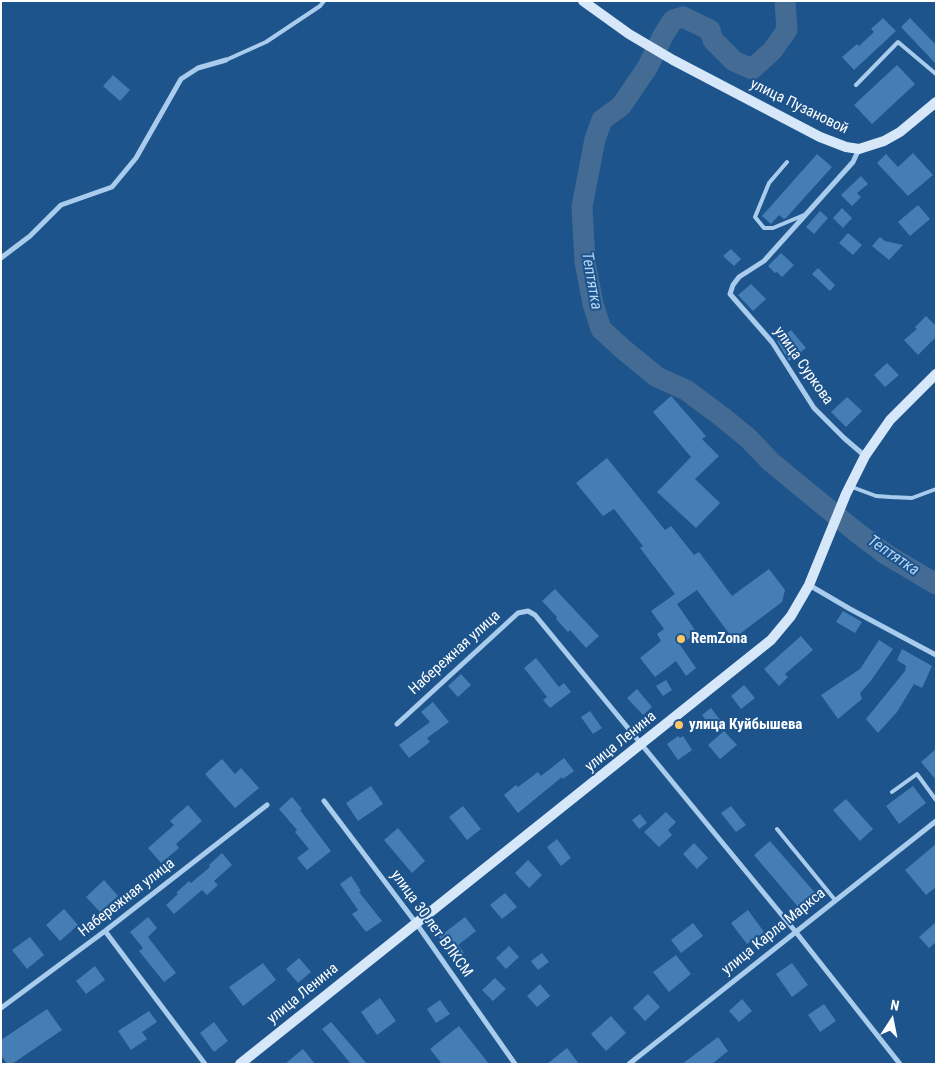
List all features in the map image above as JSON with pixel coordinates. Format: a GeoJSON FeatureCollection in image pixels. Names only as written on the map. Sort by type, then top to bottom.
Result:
{"type":"FeatureCollection","features":[{"type":"Feature","properties":{"kind":"main road","name":"улица Пузановой"},"geometry":{"type":"LineString","coordinates":[[583,1],[629,34],[673,60],[820,137],[846,147],[860,148],[873,145],[900,132],[936,102]]}},
{"type":"Feature","properties":{"kind":"main road","name":"улица Ленина"},"geometry":{"type":"LineString","coordinates":[[240,1064],[771,640],[792,616],[809,585],[864,456],[890,420],[936,374]]}},
{"type":"Feature","properties":{"kind":"street"},"geometry":{"type":"LineString","coordinates":[[1,258],[30,236],[61,205],[112,187],[136,158],[181,79],[198,68],[226,60]]}},
{"type":"Feature","properties":{"kind":"street"},"geometry":{"type":"LineString","coordinates":[[806,214],[854,162],[860,148]]}},
{"type":"Feature","properties":{"kind":"street","name":"улица Суркова"},"geometry":{"type":"LineString","coordinates":[[806,214],[764,261],[739,276],[730,294],[772,342],[814,408],[864,456]]}},
{"type":"Feature","properties":{"kind":"street"},"geometry":{"type":"LineString","coordinates":[[809,585],[936,655]]}},
{"type":"Feature","properties":{"kind":"street","name":"Набережная улица"},"geometry":{"type":"LineString","coordinates":[[396,724],[518,613],[528,611],[535,615],[642,744]]}},
{"type":"Feature","properties":{"kind":"street"},"geometry":{"type":"LineString","coordinates":[[642,744],[795,931],[900,1064]]}},
{"type":"Feature","properties":{"kind":"street","name":"улица 30 лет ВЛКСМ"},"geometry":{"type":"LineString","coordinates":[[324,801],[416,923],[515,1064]]}},
{"type":"Feature","properties":{"kind":"street","name":"Набережная улица"},"geometry":{"type":"LineString","coordinates":[[1,1008],[105,931],[267,805]]}},
{"type":"Feature","properties":{"kind":"street","name":"улица Карла Маркса"},"geometry":{"type":"LineString","coordinates":[[629,1064],[936,821]]}},
{"type":"Feature","properties":{"kind":"street"},"geometry":{"type":"LineString","coordinates":[[105,931],[205,1064]]}},
{"type":"Feature","properties":{"kind":"lane"},"geometry":{"type":"LineString","coordinates":[[226,60],[266,42],[320,6],[324,1]]}},
{"type":"Feature","properties":{"kind":"lane"},"geometry":{"type":"LineString","coordinates":[[856,85],[898,42],[936,74]]}},
{"type":"Feature","properties":{"kind":"lane"},"geometry":{"type":"LineString","coordinates":[[787,162],[769,183],[755,217],[764,228],[773,228],[806,214]]}},
{"type":"Feature","properties":{"kind":"lane"},"geometry":{"type":"LineString","coordinates":[[848,490],[876,496],[912,498],[936,488]]}},
{"type":"Feature","properties":{"kind":"lane"},"geometry":{"type":"LineString","coordinates":[[892,792],[917,774],[936,800]]}},
{"type":"Feature","properties":{"kind":"lane"},"geometry":{"type":"LineString","coordinates":[[777,829],[835,900]]}},
{"type":"Feature","properties":{"kind":"building"},"geometry":{"type":"Polygon","coordinates":[[[883,18],[896,31],[854,70],[842,57],[857,44],[859,46],[874,32],[871,29],[883,18]]]}},
{"type":"Feature","properties":{"kind":"building"},"geometry":{"type":"Polygon","coordinates":[[[910,18],[936,45],[936,64],[901,27],[910,18]]]}},
{"type":"Feature","properties":{"kind":"building"},"geometry":{"type":"Polygon","coordinates":[[[897,65],[915,84],[872,124],[854,105],[897,65]]]}},
{"type":"Feature","properties":{"kind":"building"},"geometry":{"type":"Polygon","coordinates":[[[113,75],[130,90],[120,101],[103,86],[113,75]]]}},
{"type":"Feature","properties":{"kind":"building"},"geometry":{"type":"Polygon","coordinates":[[[913,153],[933,175],[908,196],[877,163],[886,154],[898,167],[913,153]]]}},
{"type":"Feature","properties":{"kind":"building"},"geometry":{"type":"Polygon","coordinates":[[[817,154],[832,167],[786,218],[784,219],[779,215],[771,224],[762,216],[817,154]]]}},
{"type":"Feature","properties":{"kind":"building"},"geometry":{"type":"Polygon","coordinates":[[[861,176],[868,184],[857,193],[861,197],[852,206],[841,195],[861,176]]]}},
{"type":"Feature","properties":{"kind":"building"},"geometry":{"type":"Polygon","coordinates":[[[918,205],[930,219],[910,236],[898,222],[918,205]]]}},
{"type":"Feature","properties":{"kind":"building"},"geometry":{"type":"Polygon","coordinates":[[[842,208],[852,218],[843,228],[833,218],[842,208]]]}},
{"type":"Feature","properties":{"kind":"building"},"geometry":{"type":"Polygon","coordinates":[[[820,211],[828,218],[814,234],[806,227],[820,211]]]}},
{"type":"Feature","properties":{"kind":"building"},"geometry":{"type":"Polygon","coordinates":[[[848,233],[862,245],[853,255],[839,243],[848,233]]]}},
{"type":"Feature","properties":{"kind":"building"},"geometry":{"type":"Polygon","coordinates":[[[880,237],[885,241],[903,245],[889,260],[872,246],[880,237]]]}},
{"type":"Feature","properties":{"kind":"building"},"geometry":{"type":"Polygon","coordinates":[[[731,249],[741,259],[734,266],[723,256],[731,249]]]}},
{"type":"Feature","properties":{"kind":"building"},"geometry":{"type":"Polygon","coordinates":[[[781,253],[794,265],[782,277],[768,266],[781,253]]]}},
{"type":"Feature","properties":{"kind":"building"},"geometry":{"type":"Polygon","coordinates":[[[818,268],[835,285],[830,291],[812,274],[818,268]]]}},
{"type":"Feature","properties":{"kind":"building"},"geometry":{"type":"Polygon","coordinates":[[[751,284],[766,299],[753,311],[738,295],[751,284]]]}},
{"type":"Feature","properties":{"kind":"building"},"geometry":{"type":"Polygon","coordinates":[[[926,316],[936,326],[936,337],[918,355],[904,340],[917,329],[915,327],[926,316]]]}},
{"type":"Feature","properties":{"kind":"building"},"geometry":{"type":"Polygon","coordinates":[[[791,330],[806,348],[789,361],[777,341],[791,330]]]}},
{"type":"Feature","properties":{"kind":"building"},"geometry":{"type":"Polygon","coordinates":[[[887,363],[899,375],[885,387],[874,375],[887,363]]]}},
{"type":"Feature","properties":{"kind":"building"},"geometry":{"type":"Polygon","coordinates":[[[671,396],[706,436],[702,439],[719,456],[695,479],[720,503],[696,528],[657,492],[691,457],[653,412],[671,396]]]}},
{"type":"Feature","properties":{"kind":"building"},"geometry":{"type":"Polygon","coordinates":[[[847,397],[862,411],[846,427],[831,412],[847,397]]]}},
{"type":"Feature","properties":{"kind":"building"},"geometry":{"type":"Polygon","coordinates":[[[607,458],[665,530],[671,526],[694,555],[699,552],[732,596],[769,569],[785,590],[782,602],[733,639],[697,590],[677,604],[697,633],[680,645],[696,668],[686,676],[676,661],[655,677],[640,658],[661,641],[657,634],[664,629],[651,611],[675,594],[640,548],[643,546],[614,509],[603,516],[576,483],[607,458]]]}},
{"type":"Feature","properties":{"kind":"building"},"geometry":{"type":"Polygon","coordinates":[[[555,589],[599,636],[586,648],[570,630],[568,632],[542,601],[555,589]]]}},
{"type":"Feature","properties":{"kind":"building"},"geometry":{"type":"Polygon","coordinates":[[[843,611],[862,622],[855,633],[836,622],[843,611]]]}},
{"type":"Feature","properties":{"kind":"building"},"geometry":{"type":"Polygon","coordinates":[[[801,636],[813,650],[785,674],[788,677],[779,686],[764,669],[801,636]]]}},
{"type":"Feature","properties":{"kind":"building"},"geometry":{"type":"Polygon","coordinates":[[[879,640],[893,649],[860,693],[862,699],[838,719],[821,695],[860,669],[879,640]]]}},
{"type":"Feature","properties":{"kind":"building"},"geometry":{"type":"Polygon","coordinates":[[[902,649],[932,666],[922,688],[914,684],[897,712],[878,733],[866,719],[905,671],[906,666],[897,660],[902,649]]]}},
{"type":"Feature","properties":{"kind":"building"},"geometry":{"type":"Polygon","coordinates":[[[536,658],[559,687],[564,683],[571,692],[550,708],[543,700],[547,697],[524,668],[536,658]]]}},
{"type":"Feature","properties":{"kind":"building"},"geometry":{"type":"Polygon","coordinates":[[[461,674],[471,685],[458,697],[448,686],[461,674]]]}},
{"type":"Feature","properties":{"kind":"building"},"geometry":{"type":"Polygon","coordinates":[[[666,680],[672,690],[663,696],[656,686],[666,680]]]}},
{"type":"Feature","properties":{"kind":"building"},"geometry":{"type":"Polygon","coordinates":[[[744,685],[755,698],[741,709],[731,696],[744,685]]]}},
{"type":"Feature","properties":{"kind":"building"},"geometry":{"type":"Polygon","coordinates":[[[637,689],[652,707],[643,715],[627,698],[637,689]]]}},
{"type":"Feature","properties":{"kind":"building"},"geometry":{"type":"Polygon","coordinates":[[[433,702],[449,722],[427,738],[430,742],[409,758],[399,745],[430,722],[421,712],[433,702]]]}},
{"type":"Feature","properties":{"kind":"building"},"geometry":{"type":"Polygon","coordinates":[[[711,708],[723,724],[714,731],[702,715],[711,708]]]}},
{"type":"Feature","properties":{"kind":"building"},"geometry":{"type":"Polygon","coordinates":[[[590,711],[602,728],[593,734],[581,717],[590,711]]]}},
{"type":"Feature","properties":{"kind":"building"},"geometry":{"type":"Polygon","coordinates":[[[724,731],[737,745],[720,759],[708,745],[724,731]]]}},
{"type":"Feature","properties":{"kind":"building"},"geometry":{"type":"Polygon","coordinates":[[[678,736],[680,738],[683,736],[692,750],[678,760],[667,744],[678,736]]]}},
{"type":"Feature","properties":{"kind":"building"},"geometry":{"type":"Polygon","coordinates":[[[936,749],[936,780],[921,762],[936,749]]]}},
{"type":"Feature","properties":{"kind":"building"},"geometry":{"type":"Polygon","coordinates":[[[564,758],[574,771],[563,779],[562,777],[518,813],[504,795],[516,785],[518,787],[538,772],[541,776],[564,758]]]}},
{"type":"Feature","properties":{"kind":"building"},"geometry":{"type":"Polygon","coordinates":[[[222,759],[235,774],[241,768],[259,788],[235,808],[205,774],[222,759]]]}},
{"type":"Feature","properties":{"kind":"building"},"geometry":{"type":"Polygon","coordinates":[[[371,786],[383,804],[358,821],[346,803],[371,786]]]}},
{"type":"Feature","properties":{"kind":"building"},"geometry":{"type":"Polygon","coordinates":[[[913,786],[926,803],[899,824],[886,806],[913,786]]]}},
{"type":"Feature","properties":{"kind":"building"},"geometry":{"type":"Polygon","coordinates":[[[292,797],[331,851],[307,870],[297,858],[309,849],[295,832],[297,830],[279,809],[292,797]]]}},
{"type":"Feature","properties":{"kind":"building"},"geometry":{"type":"Polygon","coordinates":[[[846,799],[873,829],[860,841],[833,810],[846,799]]]}},
{"type":"Feature","properties":{"kind":"building"},"geometry":{"type":"Polygon","coordinates":[[[188,805],[202,821],[176,844],[179,848],[161,863],[148,848],[174,825],[170,821],[188,805]]]}},
{"type":"Feature","properties":{"kind":"building"},"geometry":{"type":"Polygon","coordinates":[[[463,806],[481,829],[467,840],[449,817],[463,806]]]}},
{"type":"Feature","properties":{"kind":"building"},"geometry":{"type":"Polygon","coordinates":[[[731,806],[746,825],[736,832],[721,813],[731,806]]]}},
{"type":"Feature","properties":{"kind":"building"},"geometry":{"type":"Polygon","coordinates":[[[666,812],[676,822],[668,830],[672,835],[659,847],[644,832],[666,812]]]}},
{"type":"Feature","properties":{"kind":"building"},"geometry":{"type":"Polygon","coordinates":[[[640,814],[647,823],[639,829],[632,820],[640,814]]]}},
{"type":"Feature","properties":{"kind":"building"},"geometry":{"type":"Polygon","coordinates":[[[398,828],[425,861],[412,873],[384,840],[398,828]]]}},
{"type":"Feature","properties":{"kind":"building"},"geometry":{"type":"Polygon","coordinates":[[[557,839],[571,858],[561,866],[547,847],[557,839]]]}},
{"type":"Feature","properties":{"kind":"building"},"geometry":{"type":"Polygon","coordinates":[[[770,841],[816,894],[799,908],[754,855],[770,841]]]}},
{"type":"Feature","properties":{"kind":"building"},"geometry":{"type":"Polygon","coordinates":[[[694,843],[708,858],[697,869],[683,854],[694,843]]]}},
{"type":"Feature","properties":{"kind":"building"},"geometry":{"type":"Polygon","coordinates":[[[936,844],[936,887],[926,895],[905,870],[936,844]]]}},
{"type":"Feature","properties":{"kind":"building"},"geometry":{"type":"Polygon","coordinates":[[[222,853],[232,865],[214,881],[218,885],[207,895],[202,890],[174,914],[166,905],[189,881],[191,883],[210,867],[209,865],[222,853]]]}},
{"type":"Feature","properties":{"kind":"building"},"geometry":{"type":"Polygon","coordinates":[[[528,860],[542,875],[529,888],[515,873],[528,860]]]}},
{"type":"Feature","properties":{"kind":"building"},"geometry":{"type":"Polygon","coordinates":[[[351,876],[361,891],[359,892],[382,921],[366,932],[352,914],[358,910],[340,884],[351,876]]]}},
{"type":"Feature","properties":{"kind":"building"},"geometry":{"type":"Polygon","coordinates":[[[104,880],[118,896],[100,912],[86,897],[104,880]]]}},
{"type":"Feature","properties":{"kind":"building"},"geometry":{"type":"Polygon","coordinates":[[[505,893],[517,907],[502,919],[490,905],[505,893]]]}},
{"type":"Feature","properties":{"kind":"building"},"geometry":{"type":"Polygon","coordinates":[[[64,909],[78,925],[60,941],[46,925],[64,909]]]}},
{"type":"Feature","properties":{"kind":"building"},"geometry":{"type":"Polygon","coordinates":[[[748,910],[764,932],[747,944],[731,923],[748,910]]]}},
{"type":"Feature","properties":{"kind":"building"},"geometry":{"type":"Polygon","coordinates":[[[148,917],[157,928],[148,937],[176,973],[164,982],[139,951],[143,948],[130,932],[148,917]]]}},
{"type":"Feature","properties":{"kind":"building"},"geometry":{"type":"Polygon","coordinates":[[[465,917],[476,931],[458,945],[464,953],[455,959],[439,937],[465,917]]]}},
{"type":"Feature","properties":{"kind":"building"},"geometry":{"type":"Polygon","coordinates":[[[936,922],[936,942],[929,948],[919,937],[936,922]]]}},
{"type":"Feature","properties":{"kind":"building"},"geometry":{"type":"Polygon","coordinates":[[[693,923],[703,936],[681,953],[671,940],[693,923]]]}},
{"type":"Feature","properties":{"kind":"building"},"geometry":{"type":"Polygon","coordinates":[[[30,937],[44,955],[27,969],[12,950],[30,937]]]}},
{"type":"Feature","properties":{"kind":"building"},"geometry":{"type":"Polygon","coordinates":[[[509,946],[519,957],[506,969],[496,958],[509,946]]]}},
{"type":"Feature","properties":{"kind":"building"},"geometry":{"type":"Polygon","coordinates":[[[542,953],[549,962],[538,970],[531,961],[542,953]]]}},
{"type":"Feature","properties":{"kind":"building"},"geometry":{"type":"Polygon","coordinates":[[[676,955],[691,974],[669,992],[653,972],[676,955]]]}},
{"type":"Feature","properties":{"kind":"building"},"geometry":{"type":"Polygon","coordinates":[[[299,958],[311,972],[298,983],[286,969],[299,958]]]}},
{"type":"Feature","properties":{"kind":"building"},"geometry":{"type":"Polygon","coordinates":[[[263,963],[276,980],[243,1006],[229,987],[263,963]]]}},
{"type":"Feature","properties":{"kind":"building"},"geometry":{"type":"Polygon","coordinates":[[[792,963],[808,985],[792,997],[776,974],[792,963]]]}},
{"type":"Feature","properties":{"kind":"building"},"geometry":{"type":"Polygon","coordinates":[[[95,966],[105,980],[86,994],[76,981],[95,966]]]}},
{"type":"Feature","properties":{"kind":"building"},"geometry":{"type":"Polygon","coordinates":[[[495,978],[506,989],[493,1001],[482,990],[495,978]]]}},
{"type":"Feature","properties":{"kind":"building"},"geometry":{"type":"Polygon","coordinates":[[[540,984],[550,996],[537,1007],[527,996],[540,984]]]}},
{"type":"Feature","properties":{"kind":"building"},"geometry":{"type":"Polygon","coordinates":[[[648,994],[660,1007],[645,1021],[633,1008],[648,994]]]}},
{"type":"Feature","properties":{"kind":"building"},"geometry":{"type":"Polygon","coordinates":[[[380,998],[396,1021],[377,1035],[361,1012],[380,998]]]}},
{"type":"Feature","properties":{"kind":"building"},"geometry":{"type":"Polygon","coordinates":[[[742,999],[752,1011],[739,1022],[729,1011],[742,999]]]}},
{"type":"Feature","properties":{"kind":"building"},"geometry":{"type":"Polygon","coordinates":[[[440,1000],[450,1014],[436,1023],[427,1009],[440,1000]]]}},
{"type":"Feature","properties":{"kind":"building"},"geometry":{"type":"Polygon","coordinates":[[[824,1004],[836,1021],[820,1032],[808,1015],[824,1004]]]}},
{"type":"Feature","properties":{"kind":"building"},"geometry":{"type":"Polygon","coordinates":[[[47,1009],[62,1030],[12,1064],[7,1064],[1,1055],[1,1040],[47,1009]]]}},
{"type":"Feature","properties":{"kind":"building"},"geometry":{"type":"Polygon","coordinates":[[[149,1011],[157,1022],[142,1032],[147,1039],[131,1050],[118,1031],[149,1011]]]}},
{"type":"Feature","properties":{"kind":"building"},"geometry":{"type":"Polygon","coordinates":[[[611,1016],[626,1033],[606,1051],[591,1034],[611,1016]]]}},
{"type":"Feature","properties":{"kind":"building"},"geometry":{"type":"Polygon","coordinates":[[[214,1022],[228,1041],[214,1052],[200,1033],[214,1022]]]}},
{"type":"Feature","properties":{"kind":"building"},"geometry":{"type":"Polygon","coordinates":[[[331,1022],[367,1064],[351,1064],[322,1029],[331,1022]]]}},
{"type":"Feature","properties":{"kind":"building"},"geometry":{"type":"Polygon","coordinates":[[[459,1026],[489,1064],[442,1064],[430,1049],[459,1026]]]}},
{"type":"Feature","properties":{"kind":"building"},"geometry":{"type":"Polygon","coordinates":[[[718,1037],[728,1051],[712,1064],[682,1064],[718,1037]]]}},
{"type":"Feature","properties":{"kind":"building"},"geometry":{"type":"Polygon","coordinates":[[[567,1048],[579,1064],[547,1064],[567,1048]]]}},
{"type":"Feature","properties":{"kind":"building"},"geometry":{"type":"Polygon","coordinates":[[[303,1049],[315,1064],[285,1064],[303,1049]]]}},
{"type":"Feature","properties":{"kind":"waterway","name":"Тептятка"},"geometry":{"type":"LineString","coordinates":[[785,1],[787,30],[772,51],[752,69],[734,61],[713,40],[710,30],[683,17],[673,20],[647,68],[621,106],[602,120],[595,139],[582,207],[585,262],[593,304],[601,329],[657,377],[686,390],[748,438],[771,462],[855,531],[887,555],[936,584]]}},
{"type":"Feature","properties":{"kind":"place","name":"RemZona"},"geometry":{"type":"Point","coordinates":[681,639]}},
{"type":"Feature","properties":{"kind":"place","name":"улица Куйбышева"},"geometry":{"type":"Point","coordinates":[679,725]}}]}
